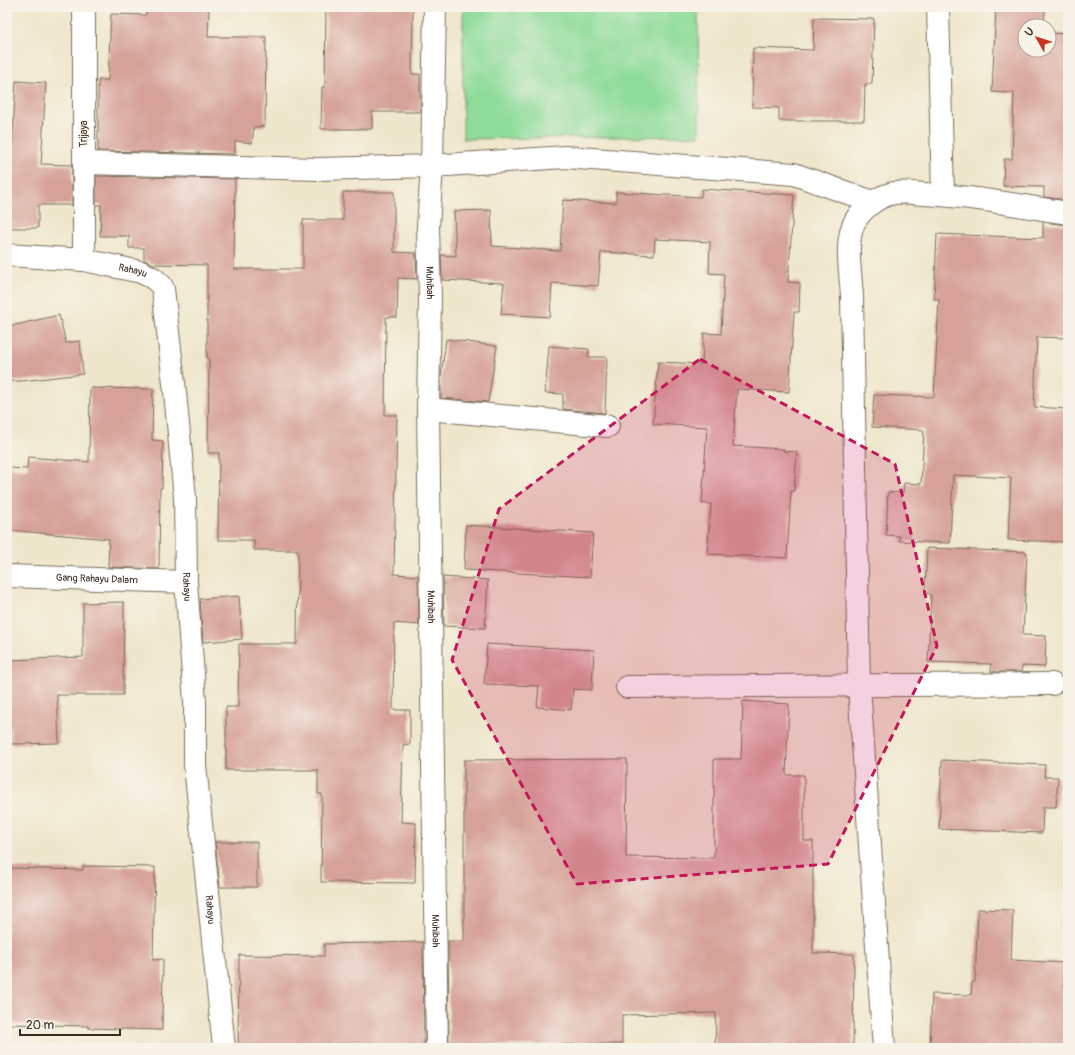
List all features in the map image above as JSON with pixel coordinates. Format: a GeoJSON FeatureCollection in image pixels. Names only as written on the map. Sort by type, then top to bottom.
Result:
{"type":"FeatureCollection","features":[{"type":"Feature","properties":{"kind":"street","name":"Trijaya"},"geometry":{"type":"LineString","coordinates":[[84,7],[84,260]]}},
{"type":"Feature","properties":{"kind":"street","name":"Muhibah"},"geometry":{"type":"LineString","coordinates":[[435,7],[432,166],[428,227],[430,298],[428,409],[437,1048]]}},
{"type":"Feature","properties":{"kind":"street"},"geometry":{"type":"LineString","coordinates":[[938,7],[943,195]]}},
{"type":"Feature","properties":{"kind":"street"},"geometry":{"type":"LineString","coordinates":[[84,164],[319,169],[432,166],[565,157],[794,174],[873,202]]}},
{"type":"Feature","properties":{"kind":"street"},"geometry":{"type":"LineString","coordinates":[[884,1048],[859,686],[853,304],[849,245],[852,230],[855,222],[863,210],[873,202],[888,194],[898,192],[943,195],[1068,213]]}},
{"type":"Feature","properties":{"kind":"street","name":"Rahayu"},"geometry":{"type":"LineString","coordinates":[[7,255],[84,260],[147,274],[156,280],[162,289],[175,392],[185,498],[186,582],[195,702],[195,765],[224,1048]]}},
{"type":"Feature","properties":{"kind":"street"},"geometry":{"type":"LineString","coordinates":[[428,409],[608,426]]}},
{"type":"Feature","properties":{"kind":"street","name":"Gang Rahayu Dalam"},"geometry":{"type":"LineString","coordinates":[[7,576],[186,582]]}},
{"type":"Feature","properties":{"kind":"street"},"geometry":{"type":"LineString","coordinates":[[627,687],[1052,684]]}},
{"type":"Feature","properties":{"kind":"highlighted area"},"geometry":{"type":"Polygon","coordinates":[[[700,359],[895,464],[937,646],[828,864],[577,884],[452,660],[499,509],[700,359]]]}},
{"type":"Feature","properties":{"kind":"green space"},"geometry":{"type":"Polygon","coordinates":[[[463,7],[698,7],[699,136],[463,139],[463,7]]]}},
{"type":"Feature","properties":{"kind":"building"},"geometry":{"type":"Polygon","coordinates":[[[146,7],[209,7],[208,37],[266,37],[265,126],[254,127],[252,143],[235,141],[235,154],[98,151],[98,80],[108,80],[111,14],[146,15],[146,7]]]}},
{"type":"Feature","properties":{"kind":"building"},"geometry":{"type":"Polygon","coordinates":[[[326,7],[413,7],[412,74],[420,74],[420,112],[372,112],[372,129],[321,129],[322,87],[325,87],[326,7]]]}},
{"type":"Feature","properties":{"kind":"building"},"geometry":{"type":"Polygon","coordinates":[[[996,7],[1045,7],[1044,18],[1017,18],[1017,58],[1057,58],[1057,33],[1068,34],[1068,200],[1044,197],[1044,187],[1003,186],[1004,159],[1012,159],[1014,93],[992,92],[996,7]]]}},
{"type":"Feature","properties":{"kind":"building"},"geometry":{"type":"Polygon","coordinates":[[[814,18],[874,19],[872,84],[865,84],[864,121],[779,121],[779,108],[752,107],[753,48],[813,50],[814,18]]]}},
{"type":"Feature","properties":{"kind":"building"},"geometry":{"type":"Polygon","coordinates":[[[16,81],[46,83],[41,164],[72,165],[72,205],[38,205],[38,228],[7,228],[7,147],[12,147],[16,81]]]}},
{"type":"Feature","properties":{"kind":"building"},"geometry":{"type":"Polygon","coordinates":[[[96,176],[235,179],[234,269],[303,269],[303,220],[343,220],[343,192],[394,192],[394,252],[416,253],[417,279],[398,278],[397,317],[386,317],[385,415],[397,415],[394,574],[418,576],[419,625],[394,623],[393,710],[410,710],[410,744],[403,745],[401,822],[416,823],[415,883],[321,882],[322,794],[318,794],[318,770],[226,770],[226,707],[238,707],[239,644],[297,644],[298,550],[254,550],[254,540],[218,540],[219,453],[208,453],[209,358],[207,358],[207,265],[154,264],[144,260],[144,248],[129,248],[129,236],[100,236],[101,205],[96,205],[96,176]]]}},
{"type":"Feature","properties":{"kind":"building"},"geometry":{"type":"Polygon","coordinates":[[[702,189],[794,195],[788,282],[800,283],[799,312],[794,312],[789,392],[737,389],[733,446],[784,449],[783,451],[797,452],[794,491],[791,491],[787,558],[707,554],[711,504],[702,504],[707,427],[653,424],[658,362],[702,364],[704,333],[721,334],[724,274],[709,273],[710,242],[655,239],[654,255],[601,252],[598,286],[552,283],[550,317],[501,314],[504,283],[442,280],[441,255],[456,256],[454,211],[491,210],[492,246],[560,251],[563,200],[616,203],[616,192],[701,197],[702,189]]]}},
{"type":"Feature","properties":{"kind":"building"},"geometry":{"type":"Polygon","coordinates":[[[1043,222],[1068,225],[1067,338],[1037,337],[1034,407],[1068,409],[1068,542],[1008,540],[1011,478],[953,475],[950,543],[899,541],[900,536],[886,535],[888,492],[903,493],[904,483],[921,484],[924,430],[872,427],[874,395],[934,397],[939,299],[934,299],[937,234],[1043,238],[1043,222]]]}},
{"type":"Feature","properties":{"kind":"building"},"geometry":{"type":"Polygon","coordinates":[[[59,315],[66,343],[80,341],[83,374],[21,381],[7,381],[7,327],[59,315]]]}},
{"type":"Feature","properties":{"kind":"building"},"geometry":{"type":"Polygon","coordinates":[[[446,339],[497,346],[488,402],[441,398],[441,377],[446,339]]]}},
{"type":"Feature","properties":{"kind":"building"},"geometry":{"type":"Polygon","coordinates":[[[549,346],[589,349],[588,357],[607,357],[605,413],[563,409],[563,394],[545,393],[549,346]]]}},
{"type":"Feature","properties":{"kind":"building"},"geometry":{"type":"Polygon","coordinates":[[[90,388],[153,389],[152,440],[163,441],[162,488],[160,488],[159,569],[108,567],[109,539],[7,530],[7,468],[27,469],[28,457],[89,462],[90,388]]]}},
{"type":"Feature","properties":{"kind":"building"},"geometry":{"type":"Polygon","coordinates":[[[466,525],[593,533],[590,577],[464,570],[466,525]]]}},
{"type":"Feature","properties":{"kind":"building"},"geometry":{"type":"Polygon","coordinates":[[[927,548],[1027,552],[1023,635],[1046,636],[1045,667],[1022,666],[1021,672],[991,672],[991,664],[928,662],[931,594],[925,594],[927,548]]]}},
{"type":"Feature","properties":{"kind":"building"},"geometry":{"type":"Polygon","coordinates":[[[443,577],[488,580],[485,628],[444,626],[443,577]]]}},
{"type":"Feature","properties":{"kind":"building"},"geometry":{"type":"Polygon","coordinates":[[[239,596],[242,639],[203,642],[200,599],[239,596]]]}},
{"type":"Feature","properties":{"kind":"building"},"geometry":{"type":"Polygon","coordinates":[[[124,602],[123,695],[57,695],[59,743],[11,744],[8,660],[83,657],[83,603],[124,602]]]}},
{"type":"Feature","properties":{"kind":"building"},"geometry":{"type":"Polygon","coordinates":[[[487,644],[594,650],[592,690],[573,689],[571,710],[537,707],[539,686],[484,684],[487,644]]]}},
{"type":"Feature","properties":{"kind":"building"},"geometry":{"type":"Polygon","coordinates":[[[743,701],[789,704],[786,775],[804,775],[804,841],[813,841],[813,953],[854,954],[853,1048],[715,1048],[716,1013],[622,1015],[622,1044],[449,1046],[448,941],[464,941],[464,760],[627,759],[626,857],[714,858],[714,759],[741,759],[743,701]]]}},
{"type":"Feature","properties":{"kind":"building"},"geometry":{"type":"Polygon","coordinates":[[[942,760],[1045,765],[1044,777],[1058,777],[1056,807],[1043,807],[1042,833],[939,829],[942,760]]]}},
{"type":"Feature","properties":{"kind":"building"},"geometry":{"type":"Polygon","coordinates":[[[215,842],[257,842],[257,887],[220,887],[215,842]]]}},
{"type":"Feature","properties":{"kind":"building"},"geometry":{"type":"Polygon","coordinates":[[[83,866],[155,867],[153,960],[163,959],[162,1030],[7,1024],[7,868],[83,870],[83,866]]]}},
{"type":"Feature","properties":{"kind":"building"},"geometry":{"type":"Polygon","coordinates":[[[978,909],[1013,910],[1011,960],[1065,963],[1064,986],[1068,986],[1068,1048],[930,1048],[932,994],[971,995],[972,982],[975,982],[978,909]]]}},
{"type":"Feature","properties":{"kind":"building"},"geometry":{"type":"Polygon","coordinates":[[[423,942],[424,1048],[238,1048],[239,955],[324,956],[324,944],[423,942]]]}}]}
